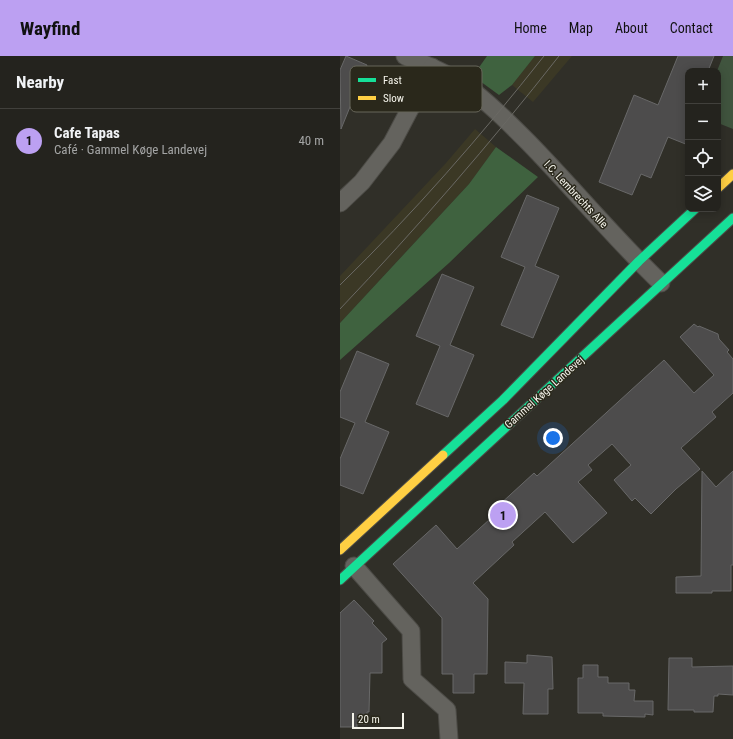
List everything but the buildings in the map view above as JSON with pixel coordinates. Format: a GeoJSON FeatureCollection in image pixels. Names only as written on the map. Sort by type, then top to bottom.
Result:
{"type":"FeatureCollection","features":[{"type":"Feature","properties":{"kind":"main road"},"geometry":{"type":"LineString","coordinates":[[721,185],[733,174]]}},
{"type":"Feature","properties":{"kind":"main road","name":"Gammel Køge Landevej"},"geometry":{"type":"LineString","coordinates":[[340,550],[502,400],[638,261],[692,212]]}},
{"type":"Feature","properties":{"kind":"main road","name":"Gammel Køge Landevej"},"geometry":{"type":"LineString","coordinates":[[340,580],[733,218]]}},
{"type":"Feature","properties":{"kind":"street","name":"I.C. Lembrechts Alle"},"geometry":{"type":"LineString","coordinates":[[405,56],[430,66]]}},
{"type":"Feature","properties":{"kind":"street","name":"I.C. Lembrechts Alle"},"geometry":{"type":"LineString","coordinates":[[482,99],[546,161],[638,261],[662,283]]}},
{"type":"Feature","properties":{"kind":"street"},"geometry":{"type":"LineString","coordinates":[[340,203],[362,182],[392,143],[408,112]]}},
{"type":"Feature","properties":{"kind":"street"},"geometry":{"type":"LineString","coordinates":[[354,566],[411,630],[412,679],[447,710],[449,739]]}},
{"type":"Feature","properties":{"kind":"shaded area"},"geometry":{"type":"Polygon","coordinates":[[[535,56],[572,56],[533,102],[512,85],[535,56]]]}},
{"type":"Feature","properties":{"kind":"shaded area"},"geometry":{"type":"Polygon","coordinates":[[[475,129],[496,147],[492,153],[469,184],[340,323],[340,276],[446,163],[475,129]]]}},
{"type":"Feature","properties":{"kind":"green space"},"geometry":{"type":"Polygon","coordinates":[[[487,56],[535,56],[512,85],[499,95],[482,83],[482,66],[480,66],[487,56]]]}},
{"type":"Feature","properties":{"kind":"green space"},"geometry":{"type":"Polygon","coordinates":[[[723,56],[733,56],[733,129],[721,124],[721,68],[718,68],[723,56]]]}},
{"type":"Feature","properties":{"kind":"green space"},"geometry":{"type":"Polygon","coordinates":[[[496,147],[538,177],[449,263],[340,360],[340,323],[469,184],[496,147]]]}},
{"type":"Feature","properties":{"kind":"tram line"},"geometry":{"type":"LineString","coordinates":[[340,285],[394,231],[446,174],[496,116],[544,56]]}},
{"type":"Feature","properties":{"kind":"tram line"},"geometry":{"type":"LineString","coordinates":[[340,309],[397,248],[452,185],[559,56]]}},
{"type":"Feature","properties":{"kind":"traffic: fast"},"geometry":{"type":"LineString","coordinates":[[443,455],[503,400],[639,261],[692,212]]}},
{"type":"Feature","properties":{"kind":"traffic: fast"},"geometry":{"type":"LineString","coordinates":[[340,580],[733,218]]}},
{"type":"Feature","properties":{"kind":"traffic: slow"},"geometry":{"type":"LineString","coordinates":[[721,185],[733,174]]}},
{"type":"Feature","properties":{"kind":"traffic: slow"},"geometry":{"type":"LineString","coordinates":[[340,550],[443,455]]}},
{"type":"Feature","properties":{"kind":"place","name":"Cafe Tapas"},"geometry":{"type":"Point","coordinates":[503,515]}}]}
